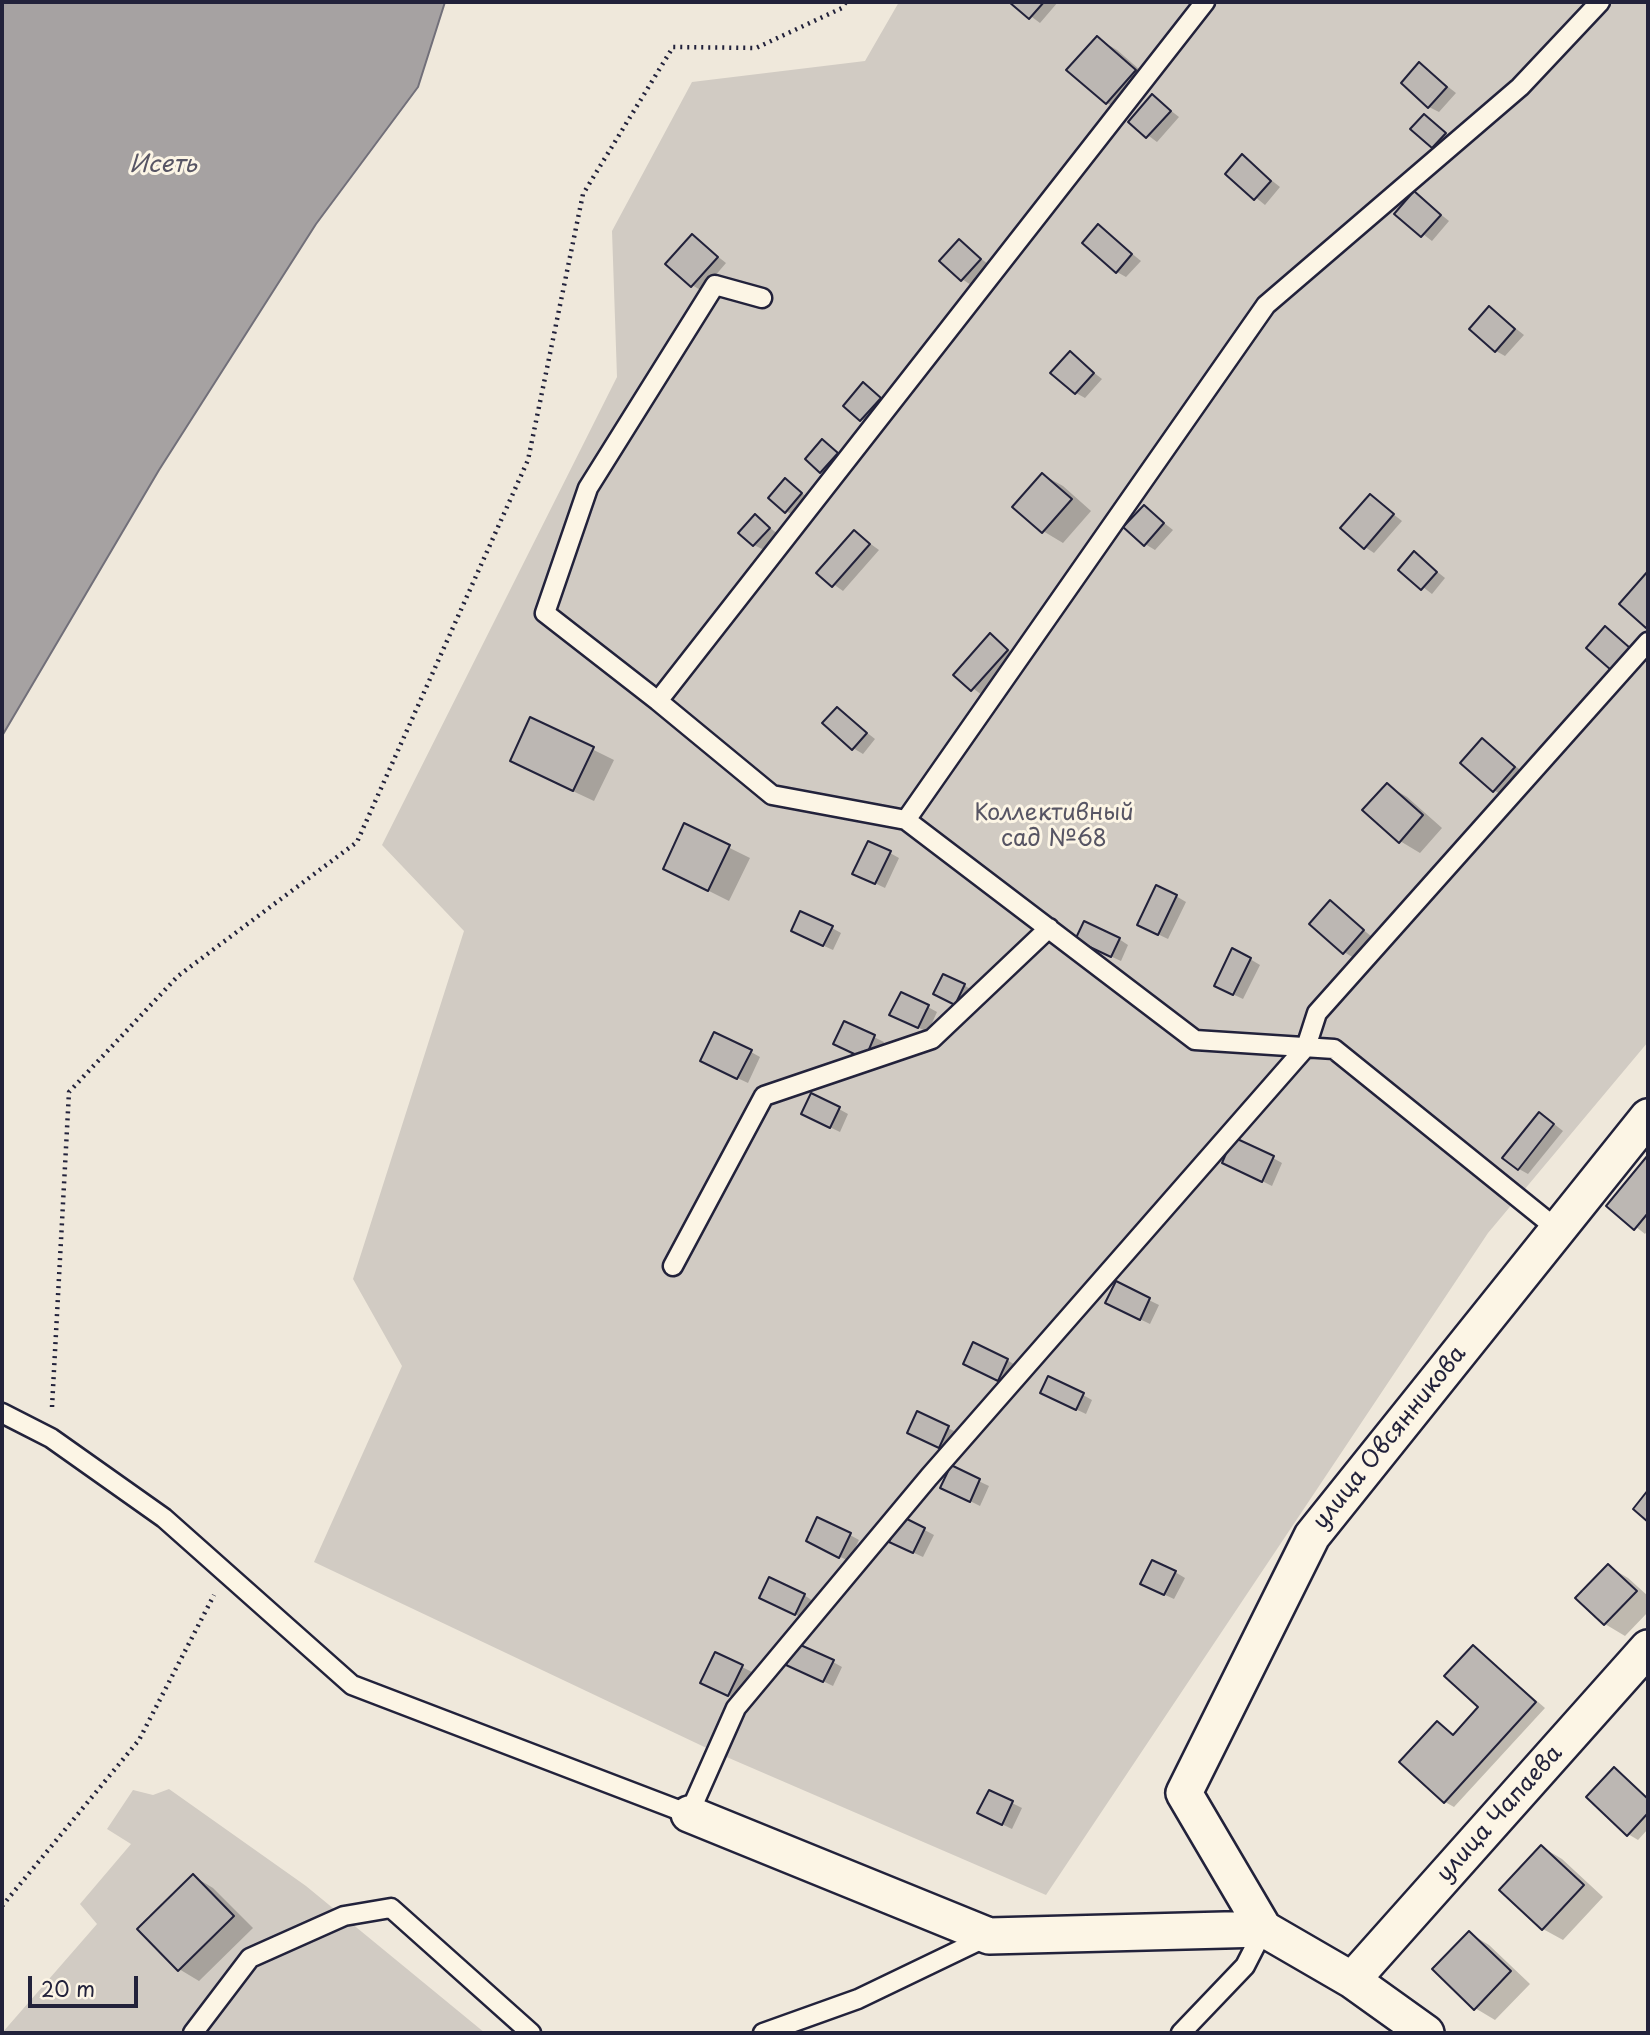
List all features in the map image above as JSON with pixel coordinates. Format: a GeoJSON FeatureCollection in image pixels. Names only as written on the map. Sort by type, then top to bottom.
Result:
{"type":"FeatureCollection","features":[{"type":"Feature","properties":{"kind":"street","name":"улица Овсянникова"},"geometry":{"type":"LineString","coordinates":[[1264,1929],[1184,1793],[1312,1536],[1648,1117]]}},
{"type":"Feature","properties":{"kind":"street","name":"улица Чапаева"},"geometry":{"type":"LineString","coordinates":[[1352,1980],[1648,1648]]}},
{"type":"Feature","properties":{"kind":"street"},"geometry":{"type":"LineString","coordinates":[[689,1814],[989,1936],[1264,1929],[1352,1980],[1426,2033]]}},
{"type":"Feature","properties":{"kind":"lane"},"geometry":{"type":"LineString","coordinates":[[658,701],[1205,2]]}},
{"type":"Feature","properties":{"kind":"lane"},"geometry":{"type":"LineString","coordinates":[[906,820],[1266,304],[1520,87],[1601,2]]}},
{"type":"Feature","properties":{"kind":"lane"},"geometry":{"type":"LineString","coordinates":[[762,298],[715,285],[588,488],[545,613],[772,794],[906,820],[1195,1040],[1334,1049],[1557,1229]]}},
{"type":"Feature","properties":{"kind":"lane"},"geometry":{"type":"LineString","coordinates":[[2,1413],[51,1438],[164,1518],[352,1685],[689,1814],[736,1708],[929,1477],[1306,1047],[1317,1013],[1648,642]]}},
{"type":"Feature","properties":{"kind":"lane"},"geometry":{"type":"LineString","coordinates":[[673,1266],[764,1096],[932,1039],[1049,928]]}},
{"type":"Feature","properties":{"kind":"lane"},"geometry":{"type":"LineString","coordinates":[[192,2033],[250,1958],[344,1916],[391,1908],[531,2033]]}},
{"type":"Feature","properties":{"kind":"lane"},"geometry":{"type":"LineString","coordinates":[[1181,2033],[1245,1966],[1264,1929]]}},
{"type":"Feature","properties":{"kind":"lane"},"geometry":{"type":"LineString","coordinates":[[762,2033],[858,1999],[989,1936]]}},
{"type":"Feature","properties":{"kind":"path"},"geometry":{"type":"LineString","coordinates":[[51,1438],[69,1092],[178,976],[357,842],[528,460],[583,194],[673,47],[756,48],[842,8],[846,2]]}},
{"type":"Feature","properties":{"kind":"path"},"geometry":{"type":"LineString","coordinates":[[2,1906],[139,1740],[225,1573]]}},
{"type":"Feature","properties":{"kind":"green space","name":"Коллективный сад №68"},"geometry":{"type":"Polygon","coordinates":[[[899,2],[1648,2],[1648,1042],[1488,1233],[1046,1895],[715,1752],[314,1562],[402,1366],[353,1279],[464,931],[382,845],[617,377],[612,231],[692,82],[865,61],[899,2]]]}},
{"type":"Feature","properties":{"kind":"green space"},"geometry":{"type":"Polygon","coordinates":[[[169,1789],[306,1886],[485,2033],[2,2033],[97,1924],[80,1904],[131,1844],[107,1829],[133,1790],[153,1795],[169,1789]]]}},
{"type":"Feature","properties":{"kind":"water","name":"Исеть"},"geometry":{"type":"Polygon","coordinates":[[[2,2],[445,2],[418,87],[316,224],[159,470],[2,736],[2,2]]]}},
{"type":"Feature","properties":{"kind":"building"},"geometry":{"type":"Polygon","coordinates":[[[1009,2],[1044,2],[1029,19],[1009,2]]]}},
{"type":"Feature","properties":{"kind":"building"},"geometry":{"type":"Polygon","coordinates":[[[1097,36],[1136,70],[1106,104],[1066,70],[1097,36]]]}},
{"type":"Feature","properties":{"kind":"building"},"geometry":{"type":"Polygon","coordinates":[[[1419,62],[1447,87],[1428,108],[1401,83],[1419,62]]]}},
{"type":"Feature","properties":{"kind":"building"},"geometry":{"type":"Polygon","coordinates":[[[1152,94],[1171,111],[1146,138],[1128,122],[1152,94]]]}},
{"type":"Feature","properties":{"kind":"building"},"geometry":{"type":"Polygon","coordinates":[[[1424,114],[1446,133],[1432,148],[1410,129],[1424,114]]]}},
{"type":"Feature","properties":{"kind":"building"},"geometry":{"type":"Polygon","coordinates":[[[1242,154],[1271,181],[1254,200],[1225,174],[1242,154]]]}},
{"type":"Feature","properties":{"kind":"building"},"geometry":{"type":"Polygon","coordinates":[[[1414,191],[1441,215],[1421,237],[1394,214],[1414,191]]]}},
{"type":"Feature","properties":{"kind":"building"},"geometry":{"type":"Polygon","coordinates":[[[1098,224],[1132,254],[1116,273],[1082,243],[1098,224]]]}},
{"type":"Feature","properties":{"kind":"building"},"geometry":{"type":"Polygon","coordinates":[[[692,234],[718,257],[691,287],[665,264],[692,234]]]}},
{"type":"Feature","properties":{"kind":"building"},"geometry":{"type":"Polygon","coordinates":[[[959,239],[981,259],[961,281],[939,261],[959,239]]]}},
{"type":"Feature","properties":{"kind":"building"},"geometry":{"type":"Polygon","coordinates":[[[1489,306],[1515,329],[1495,352],[1469,329],[1489,306]]]}},
{"type":"Feature","properties":{"kind":"building"},"geometry":{"type":"Polygon","coordinates":[[[1070,351],[1094,373],[1075,394],[1050,373],[1070,351]]]}},
{"type":"Feature","properties":{"kind":"building"},"geometry":{"type":"Polygon","coordinates":[[[863,382],[881,398],[860,421],[843,406],[863,382]]]}},
{"type":"Feature","properties":{"kind":"building"},"geometry":{"type":"Polygon","coordinates":[[[822,439],[838,453],[820,473],[805,459],[822,439]]]}},
{"type":"Feature","properties":{"kind":"building"},"geometry":{"type":"Polygon","coordinates":[[[1042,473],[1072,499],[1042,533],[1012,507],[1042,473]]]}},
{"type":"Feature","properties":{"kind":"building"},"geometry":{"type":"Polygon","coordinates":[[[785,478],[802,493],[785,513],[768,498],[785,478]]]}},
{"type":"Feature","properties":{"kind":"building"},"geometry":{"type":"Polygon","coordinates":[[[1370,494],[1394,514],[1364,549],[1340,528],[1370,494]]]}},
{"type":"Feature","properties":{"kind":"building"},"geometry":{"type":"Polygon","coordinates":[[[1144,505],[1164,523],[1144,546],[1123,527],[1144,505]]]}},
{"type":"Feature","properties":{"kind":"building"},"geometry":{"type":"Polygon","coordinates":[[[755,514],[770,528],[753,546],[738,533],[755,514]]]}},
{"type":"Feature","properties":{"kind":"building"},"geometry":{"type":"Polygon","coordinates":[[[854,530],[870,544],[832,587],[816,573],[854,530]]]}},
{"type":"Feature","properties":{"kind":"building"},"geometry":{"type":"Polygon","coordinates":[[[1414,551],[1437,572],[1421,590],[1398,570],[1414,551]]]}},
{"type":"Feature","properties":{"kind":"building"},"geometry":{"type":"Polygon","coordinates":[[[1648,571],[1648,625],[1646,628],[1619,604],[1648,571]]]}},
{"type":"Feature","properties":{"kind":"building"},"geometry":{"type":"Polygon","coordinates":[[[1605,626],[1630,648],[1611,670],[1586,648],[1605,626]]]}},
{"type":"Feature","properties":{"kind":"building"},"geometry":{"type":"Polygon","coordinates":[[[990,633],[1008,650],[971,691],[953,675],[990,633]]]}},
{"type":"Feature","properties":{"kind":"building"},"geometry":{"type":"Polygon","coordinates":[[[837,707],[867,733],[852,750],[822,723],[837,707]]]}},
{"type":"Feature","properties":{"kind":"building"},"geometry":{"type":"Polygon","coordinates":[[[530,717],[594,747],[573,791],[510,761],[530,717]]]}},
{"type":"Feature","properties":{"kind":"building"},"geometry":{"type":"Polygon","coordinates":[[[1482,738],[1515,767],[1493,792],[1460,763],[1482,738]]]}},
{"type":"Feature","properties":{"kind":"building"},"geometry":{"type":"Polygon","coordinates":[[[1387,783],[1423,815],[1399,843],[1362,810],[1387,783]]]}},
{"type":"Feature","properties":{"kind":"building"},"geometry":{"type":"Polygon","coordinates":[[[684,823],[730,845],[708,891],[663,869],[684,823]]]}},
{"type":"Feature","properties":{"kind":"building"},"geometry":{"type":"Polygon","coordinates":[[[868,841],[891,851],[875,884],[852,874],[868,841]]]}},
{"type":"Feature","properties":{"kind":"building"},"geometry":{"type":"Polygon","coordinates":[[[1156,885],[1177,895],[1158,935],[1137,925],[1156,885]]]}},
{"type":"Feature","properties":{"kind":"building"},"geometry":{"type":"Polygon","coordinates":[[[1330,900],[1364,930],[1343,954],[1309,924],[1330,900]]]}},
{"type":"Feature","properties":{"kind":"building"},"geometry":{"type":"Polygon","coordinates":[[[800,911],[833,926],[823,946],[791,931],[800,911]]]}},
{"type":"Feature","properties":{"kind":"building"},"geometry":{"type":"Polygon","coordinates":[[[1084,921],[1120,938],[1111,957],[1075,940],[1084,921]]]}},
{"type":"Feature","properties":{"kind":"building"},"geometry":{"type":"Polygon","coordinates":[[[1232,948],[1251,958],[1233,995],[1214,986],[1232,948]]]}},
{"type":"Feature","properties":{"kind":"building"},"geometry":{"type":"Polygon","coordinates":[[[943,974],[965,984],[955,1005],[933,994],[943,974]]]}},
{"type":"Feature","properties":{"kind":"building"},"geometry":{"type":"Polygon","coordinates":[[[901,992],[929,1005],[918,1028],[889,1015],[901,992]]]}},
{"type":"Feature","properties":{"kind":"building"},"geometry":{"type":"Polygon","coordinates":[[[844,1021],[875,1035],[865,1059],[833,1044],[844,1021]]]}},
{"type":"Feature","properties":{"kind":"building"},"geometry":{"type":"Polygon","coordinates":[[[714,1032],[752,1050],[737,1079],[700,1061],[714,1032]]]}},
{"type":"Feature","properties":{"kind":"building"},"geometry":{"type":"Polygon","coordinates":[[[811,1093],[840,1107],[830,1128],[801,1114],[811,1093]]]}},
{"type":"Feature","properties":{"kind":"building"},"geometry":{"type":"Polygon","coordinates":[[[1539,1112],[1554,1124],[1518,1170],[1502,1158],[1539,1112]]]}},
{"type":"Feature","properties":{"kind":"building"},"geometry":{"type":"Polygon","coordinates":[[[1233,1137],[1274,1156],[1262,1182],[1222,1163],[1233,1137]]]}},
{"type":"Feature","properties":{"kind":"building"},"geometry":{"type":"Polygon","coordinates":[[[1648,1155],[1648,1213],[1634,1230],[1606,1206],[1648,1155]]]}},
{"type":"Feature","properties":{"kind":"building"},"geometry":{"type":"Polygon","coordinates":[[[1116,1281],[1150,1298],[1140,1320],[1105,1303],[1116,1281]]]}},
{"type":"Feature","properties":{"kind":"building"},"geometry":{"type":"Polygon","coordinates":[[[973,1342],[1008,1359],[998,1381],[963,1364],[973,1342]]]}},
{"type":"Feature","properties":{"kind":"building"},"geometry":{"type":"Polygon","coordinates":[[[1048,1376],[1084,1393],[1076,1410],[1040,1393],[1048,1376]]]}},
{"type":"Feature","properties":{"kind":"building"},"geometry":{"type":"Polygon","coordinates":[[[917,1411],[949,1426],[939,1448],[907,1433],[917,1411]]]}},
{"type":"Feature","properties":{"kind":"building"},"geometry":{"type":"Polygon","coordinates":[[[951,1465],[980,1479],[970,1502],[940,1488],[951,1465]]]}},
{"type":"Feature","properties":{"kind":"building"},"geometry":{"type":"Polygon","coordinates":[[[1648,1490],[1648,1522],[1633,1509],[1648,1490]]]}},
{"type":"Feature","properties":{"kind":"building"},"geometry":{"type":"Polygon","coordinates":[[[901,1516],[925,1528],[913,1553],[889,1542],[901,1516]]]}},
{"type":"Feature","properties":{"kind":"building"},"geometry":{"type":"Polygon","coordinates":[[[817,1517],[851,1533],[839,1558],[806,1541],[817,1517]]]}},
{"type":"Feature","properties":{"kind":"building"},"geometry":{"type":"Polygon","coordinates":[[[1152,1560],[1176,1571],[1164,1595],[1140,1584],[1152,1560]]]}},
{"type":"Feature","properties":{"kind":"building"},"geometry":{"type":"Polygon","coordinates":[[[1608,1564],[1637,1591],[1604,1625],[1575,1598],[1608,1564]]]}},
{"type":"Feature","properties":{"kind":"building"},"geometry":{"type":"Polygon","coordinates":[[[769,1577],[805,1594],[795,1615],[759,1598],[769,1577]]]}},
{"type":"Feature","properties":{"kind":"building"},"geometry":{"type":"Polygon","coordinates":[[[796,1643],[834,1660],[823,1682],[786,1665],[796,1643]]]}},
{"type":"Feature","properties":{"kind":"building"},"geometry":{"type":"Polygon","coordinates":[[[1473,1645],[1536,1702],[1444,1803],[1399,1762],[1437,1721],[1453,1735],[1478,1707],[1444,1676],[1473,1645]]]}},
{"type":"Feature","properties":{"kind":"building"},"geometry":{"type":"Polygon","coordinates":[[[715,1652],[743,1665],[728,1696],[700,1683],[715,1652]]]}},
{"type":"Feature","properties":{"kind":"building"},"geometry":{"type":"Polygon","coordinates":[[[1614,1767],[1648,1799],[1648,1813],[1627,1836],[1586,1797],[1614,1767]]]}},
{"type":"Feature","properties":{"kind":"building"},"geometry":{"type":"Polygon","coordinates":[[[989,1790],[1013,1801],[1002,1825],[977,1813],[989,1790]]]}},
{"type":"Feature","properties":{"kind":"building"},"geometry":{"type":"Polygon","coordinates":[[[1541,1845],[1584,1885],[1542,1930],[1499,1890],[1541,1845]]]}},
{"type":"Feature","properties":{"kind":"building"},"geometry":{"type":"Polygon","coordinates":[[[193,1874],[234,1916],[178,1971],[137,1929],[193,1874]]]}},
{"type":"Feature","properties":{"kind":"building"},"geometry":{"type":"Polygon","coordinates":[[[1469,1931],[1511,1971],[1474,2010],[1432,1969],[1469,1931]]]}}]}
